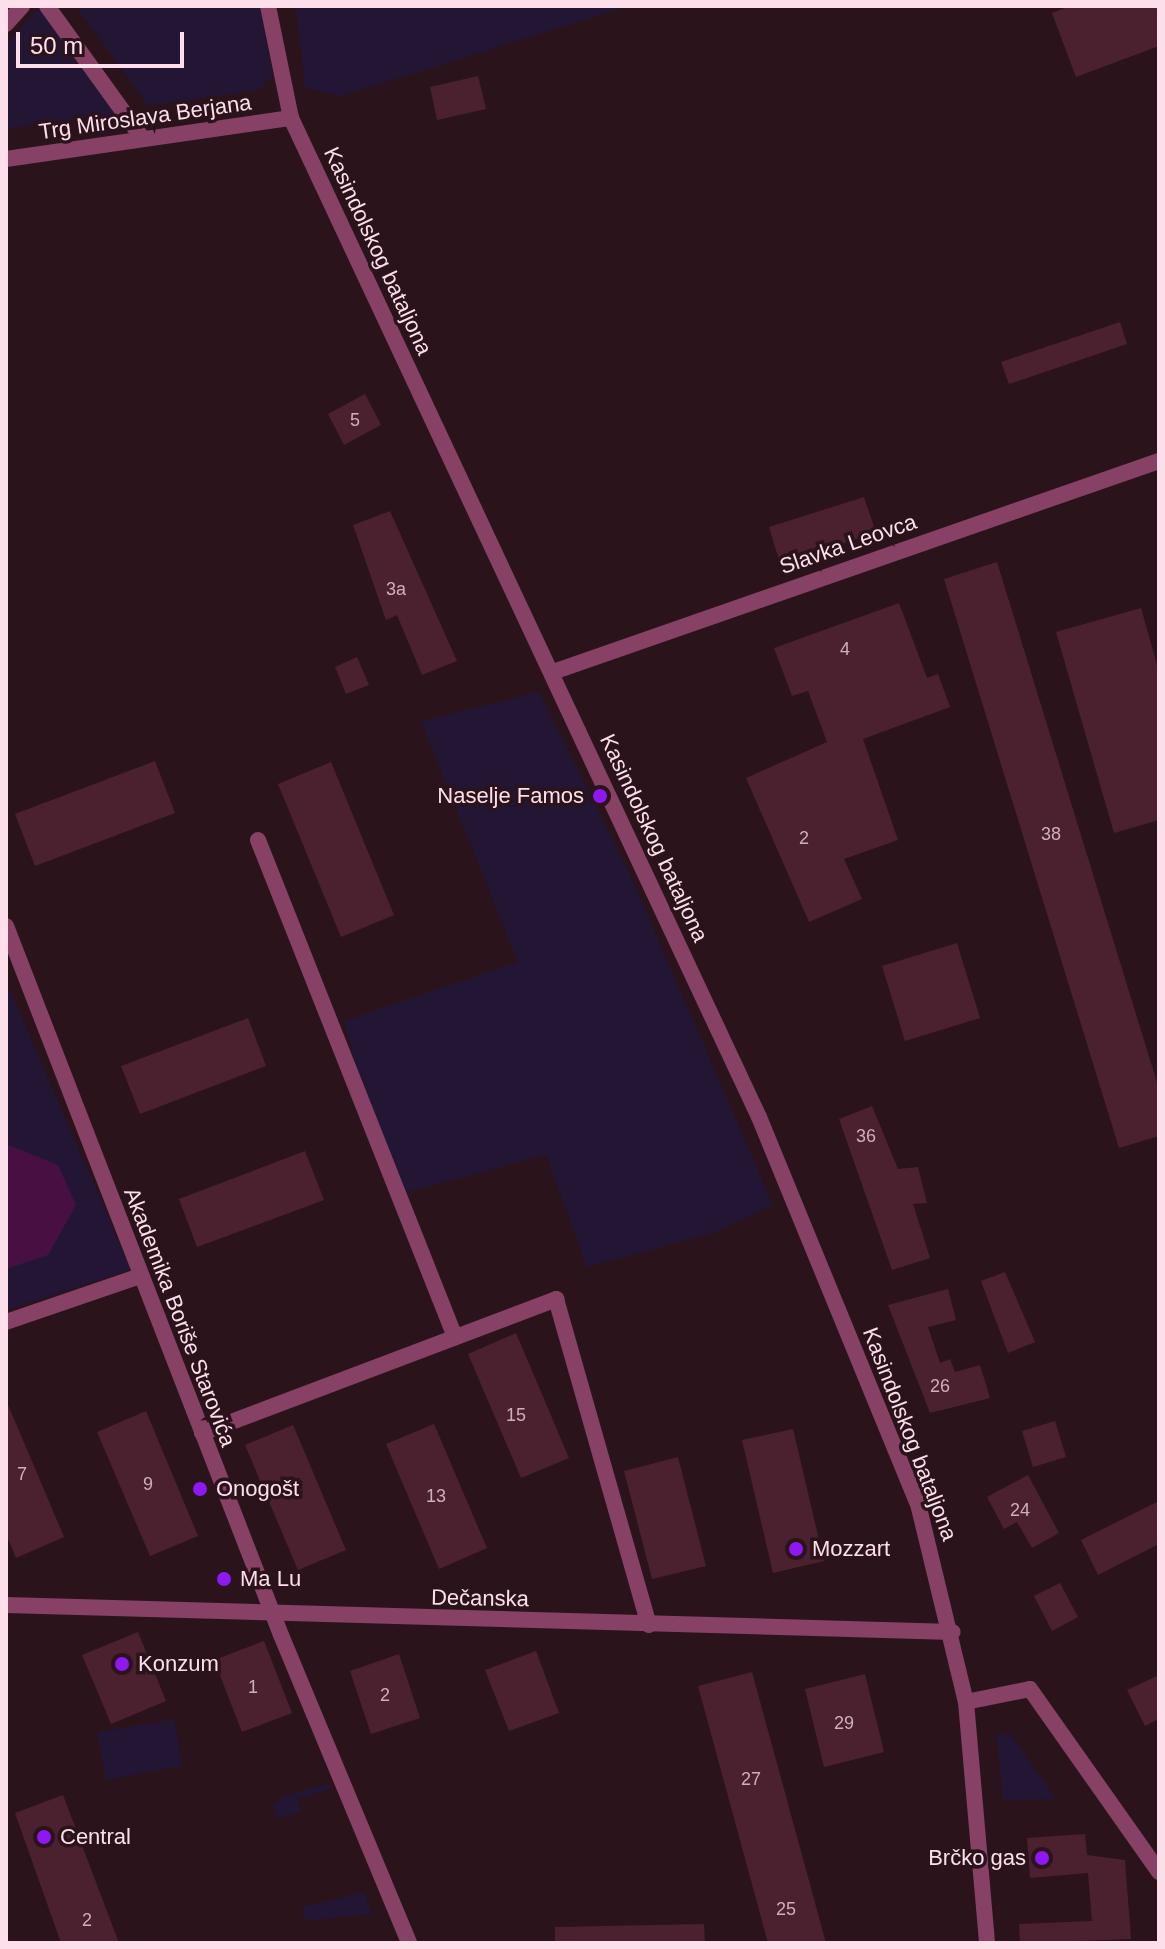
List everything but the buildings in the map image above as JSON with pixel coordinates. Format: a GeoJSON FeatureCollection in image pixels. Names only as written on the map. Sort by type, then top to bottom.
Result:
{"type":"FeatureCollection","features":[{"type":"Feature","properties":{"kind":"street"},"geometry":{"type":"LineString","coordinates":[[6,24],[22,6]]}},
{"type":"Feature","properties":{"kind":"street"},"geometry":{"type":"LineString","coordinates":[[47,6],[143,139]]}},
{"type":"Feature","properties":{"kind":"street","name":"Kasindolskog bataljona"},"geometry":{"type":"LineString","coordinates":[[268,6],[291,118],[759,1117],[919,1508],[953,1632],[966,1702],[987,1943]]}},
{"type":"Feature","properties":{"kind":"street","name":"Trg Miroslava Berjana"},"geometry":{"type":"LineString","coordinates":[[6,159],[291,118]]}},
{"type":"Feature","properties":{"kind":"street","name":"Slavka Leovca"},"geometry":{"type":"LineString","coordinates":[[553,672],[1159,461]]}},
{"type":"Feature","properties":{"kind":"street"},"geometry":{"type":"LineString","coordinates":[[258,840],[455,1337]]}},
{"type":"Feature","properties":{"kind":"street","name":"Akademika Boriše Starovića"},"geometry":{"type":"LineString","coordinates":[[6,929],[274,1615],[409,1943]]}},
{"type":"Feature","properties":{"kind":"street"},"geometry":{"type":"LineString","coordinates":[[6,1322],[140,1276]]}},
{"type":"Feature","properties":{"kind":"street"},"geometry":{"type":"LineString","coordinates":[[202,1433],[556,1299],[649,1625]]}},
{"type":"Feature","properties":{"kind":"street","name":"Dečanska"},"geometry":{"type":"LineString","coordinates":[[6,1605],[953,1632]]}},
{"type":"Feature","properties":{"kind":"street"},"geometry":{"type":"LineString","coordinates":[[966,1702],[1030,1689],[1159,1872]]}},
{"type":"Feature","properties":{"kind":"shaded area"},"geometry":{"type":"Polygon","coordinates":[[[40,6],[120,113],[6,129],[6,45],[40,6]]]}},
{"type":"Feature","properties":{"kind":"shaded area"},"geometry":{"type":"Polygon","coordinates":[[[76,6],[260,6],[273,76],[258,90],[148,106],[76,6]]]}},
{"type":"Feature","properties":{"kind":"shaded area"},"geometry":{"type":"Polygon","coordinates":[[[296,6],[629,6],[341,96],[305,88],[296,6]]]}},
{"type":"Feature","properties":{"kind":"shaded area"},"geometry":{"type":"Polygon","coordinates":[[[539,692],[628,870],[773,1205],[716,1232],[587,1267],[546,1155],[392,1196],[344,1021],[518,962],[421,721],[539,692]]]}},
{"type":"Feature","properties":{"kind":"shaded area"},"geometry":{"type":"Polygon","coordinates":[[[6,981],[131,1270],[6,1310],[6,981]]]}},
{"type":"Feature","properties":{"kind":"shaded area"},"geometry":{"type":"Polygon","coordinates":[[[6,1144],[58,1165],[76,1205],[48,1255],[6,1269],[6,1144]]]}},
{"type":"Feature","properties":{"kind":"shaded area"},"geometry":{"type":"Polygon","coordinates":[[[174,1719],[182,1766],[106,1780],[97,1732],[174,1719]]]}},
{"type":"Feature","properties":{"kind":"shaded area"},"geometry":{"type":"Polygon","coordinates":[[[996,1734],[1011,1735],[1056,1799],[1003,1800],[996,1734]]]}},
{"type":"Feature","properties":{"kind":"shaded area"},"geometry":{"type":"Polygon","coordinates":[[[328,1783],[330,1789],[297,1799],[301,1812],[277,1819],[273,1805],[285,1796],[328,1783]]]}},
{"type":"Feature","properties":{"kind":"shaded area"},"geometry":{"type":"Polygon","coordinates":[[[364,1892],[372,1914],[306,1921],[302,1907],[364,1892]]]}},
{"type":"Feature","properties":{"kind":"place","name":"Naselje Famos"},"geometry":{"type":"Point","coordinates":[600,796]}},
{"type":"Feature","properties":{"kind":"place","name":"Onogošt"},"geometry":{"type":"Point","coordinates":[200,1489]}},
{"type":"Feature","properties":{"kind":"place","name":"Mozzart"},"geometry":{"type":"Point","coordinates":[796,1549]}},
{"type":"Feature","properties":{"kind":"place","name":"Ma Lu"},"geometry":{"type":"Point","coordinates":[224,1579]}},
{"type":"Feature","properties":{"kind":"place","name":"Konzum"},"geometry":{"type":"Point","coordinates":[122,1664]}},
{"type":"Feature","properties":{"kind":"place","name":"Central"},"geometry":{"type":"Point","coordinates":[44,1837]}},
{"type":"Feature","properties":{"kind":"place","name":"Brčko gas"},"geometry":{"type":"Point","coordinates":[1042,1858]}}]}
